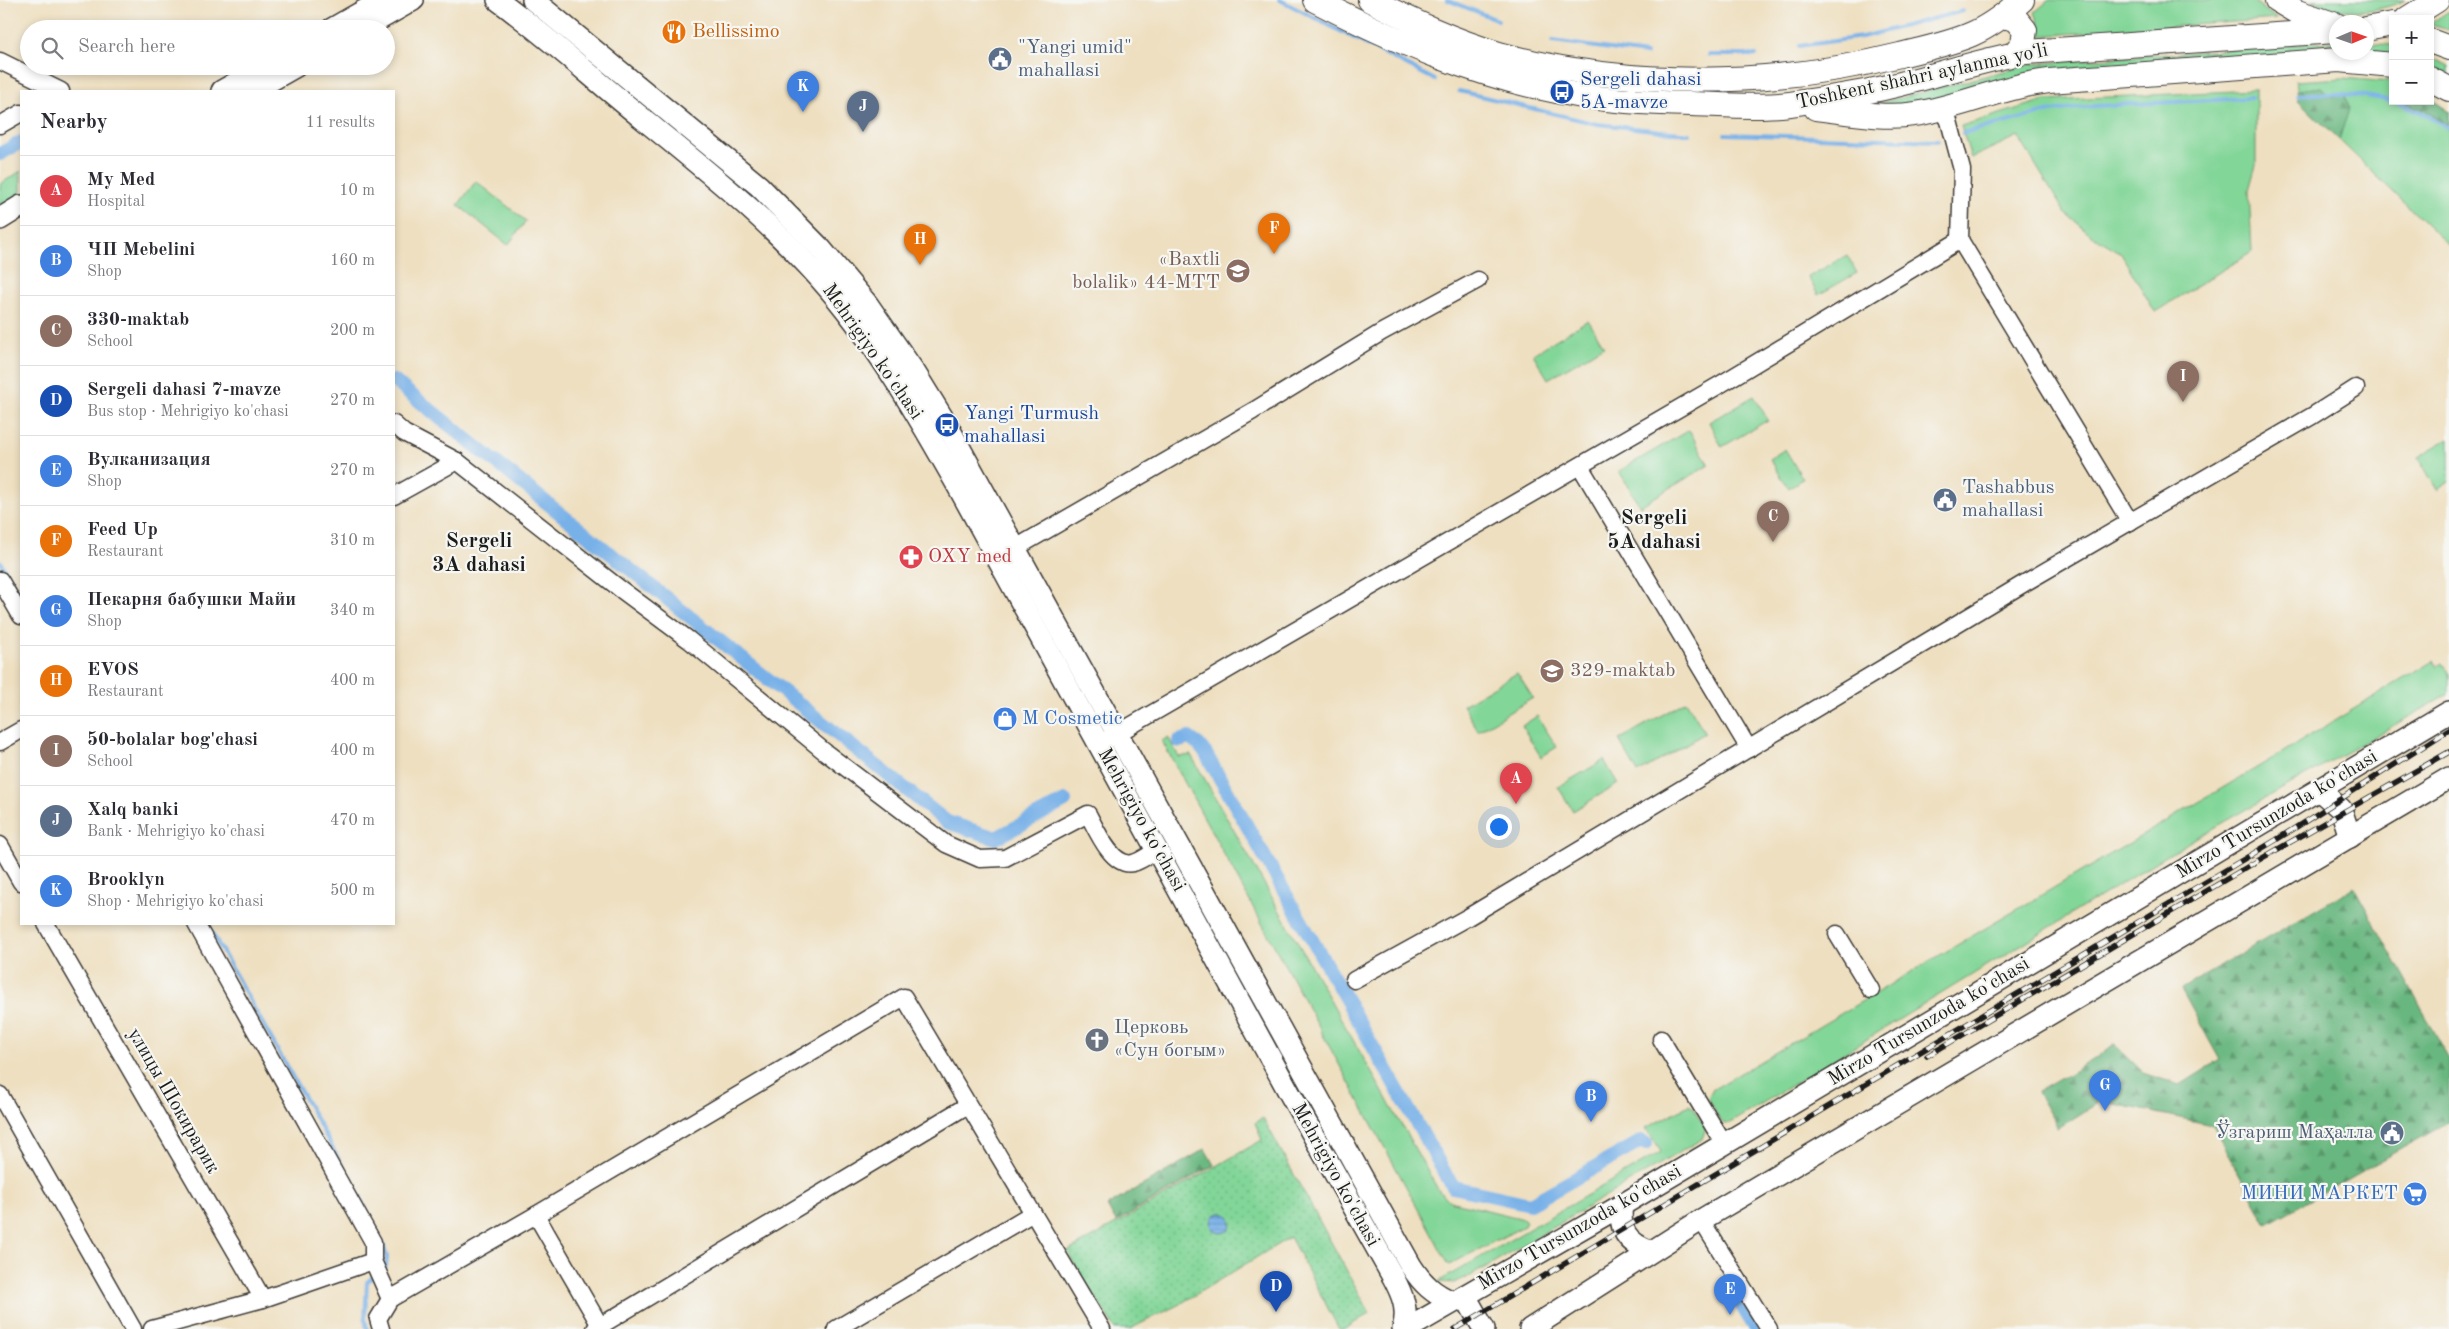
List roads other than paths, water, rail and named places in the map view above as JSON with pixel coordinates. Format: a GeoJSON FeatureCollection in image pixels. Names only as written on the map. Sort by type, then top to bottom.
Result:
{"type":"FeatureCollection","features":[{"type":"Feature","properties":{"kind":"highway","name":"Toshkent shahri aylanma yoʻli"},"geometry":{"type":"LineString","coordinates":[[1315,0],[1382,33],[1461,66],[1562,92],[1616,100],[1662,103],[1787,104],[1882,88],[2014,54],[2054,49],[2329,32]]}},
{"type":"Feature","properties":{"kind":"highway","name":"Toshkent shahri aylanma yoʻli"},"geometry":{"type":"LineString","coordinates":[[1370,0],[1435,30],[1473,45],[1513,57],[1564,68],[1617,76],[1691,78],[1783,76],[1844,68],[1955,41],[1974,34],[2003,16],[2022,0]]}},
{"type":"Feature","properties":{"kind":"highway"},"geometry":{"type":"LineString","coordinates":[[2277,0],[2303,15],[2329,23]]}},
{"type":"Feature","properties":{"kind":"highway"},"geometry":{"type":"LineString","coordinates":[[2413,15],[2437,0]]}},
{"type":"Feature","properties":{"kind":"highway"},"geometry":{"type":"LineString","coordinates":[[2003,16],[2016,19],[2025,30],[2024,43],[2014,54]]}},
{"type":"Feature","properties":{"kind":"highway"},"geometry":{"type":"LineString","coordinates":[[2374,28],[2389,25]]}},
{"type":"Feature","properties":{"kind":"highway"},"geometry":{"type":"LineString","coordinates":[[2374,31],[2389,32]]}},
{"type":"Feature","properties":{"kind":"highway"},"geometry":{"type":"LineString","coordinates":[[2434,42],[2449,48]]}},
{"type":"Feature","properties":{"kind":"highway"},"geometry":{"type":"LineString","coordinates":[[1787,104],[1890,116],[1916,114],[2010,88],[2049,81],[2338,60],[2389,65]]}},
{"type":"Feature","properties":{"kind":"highway"},"geometry":{"type":"LineString","coordinates":[[2434,81],[2449,89]]}},
{"type":"Feature","properties":{"kind":"main road"},"geometry":{"type":"LineString","coordinates":[[348,20],[368,9],[413,0]]}},
{"type":"Feature","properties":{"kind":"main road","name":"Mehrigiyo ko'chasi"},"geometry":{"type":"LineString","coordinates":[[498,0],[741,200],[804,260],[846,310],[924,425],[1109,739],[1411,1266],[1426,1286],[1438,1296],[1459,1299]]}},
{"type":"Feature","properties":{"kind":"main road","name":"Mehrigiyo ko'chasi"},"geometry":{"type":"LineString","coordinates":[[533,0],[759,186],[844,275],[891,337],[929,394],[1014,550],[1109,739],[1157,850],[1399,1289],[1405,1308],[1405,1329]]}},
{"type":"Feature","properties":{"kind":"main road"},"geometry":{"type":"LineString","coordinates":[[224,90],[250,75]]}},
{"type":"Feature","properties":{"kind":"main road"},"geometry":{"type":"LineString","coordinates":[[254,90],[280,75]]}},
{"type":"Feature","properties":{"kind":"main road"},"geometry":{"type":"LineString","coordinates":[[0,218],[20,207]]}},
{"type":"Feature","properties":{"kind":"main road"},"geometry":{"type":"LineString","coordinates":[[0,235],[20,223]]}},
{"type":"Feature","properties":{"kind":"main road","name":"Mirzo Tursunzoda ko'chasi"},"geometry":{"type":"LineString","coordinates":[[1405,1329],[1622,1205],[2449,712]]}},
{"type":"Feature","properties":{"kind":"main road"},"geometry":{"type":"LineString","coordinates":[[1530,1329],[1701,1220],[2449,778]]}},
{"type":"Feature","properties":{"kind":"main road"},"geometry":{"type":"LineString","coordinates":[[2319,790],[2341,808],[2350,837]]}},
{"type":"Feature","properties":{"kind":"main road"},"geometry":{"type":"LineString","coordinates":[[1622,1205],[1620,1217],[1623,1232],[1634,1244],[1650,1251]]}},
{"type":"Feature","properties":{"kind":"main road"},"geometry":{"type":"LineString","coordinates":[[1459,1299],[1484,1329]]}},
{"type":"Feature","properties":{"kind":"street"},"geometry":{"type":"LineString","coordinates":[[0,60],[20,72]]}},
{"type":"Feature","properties":{"kind":"street"},"geometry":{"type":"LineString","coordinates":[[26,75],[59,90]]}},
{"type":"Feature","properties":{"kind":"street"},"geometry":{"type":"LineString","coordinates":[[1942,108],[1949,121],[1962,170],[1960,240],[2130,522]]}},
{"type":"Feature","properties":{"kind":"street"},"geometry":{"type":"LineString","coordinates":[[0,125],[20,114]]}},
{"type":"Feature","properties":{"kind":"street"},"geometry":{"type":"LineString","coordinates":[[1109,739],[1580,466],[1960,240]]}},
{"type":"Feature","properties":{"kind":"street"},"geometry":{"type":"LineString","coordinates":[[1014,550],[1253,411],[1382,332],[1478,280]]}},
{"type":"Feature","properties":{"kind":"street"},"geometry":{"type":"LineString","coordinates":[[1354,980],[1468,917],[1749,748],[2312,416],[2356,388]]}},
{"type":"Feature","properties":{"kind":"street"},"geometry":{"type":"LineString","coordinates":[[395,425],[404,433],[457,461],[619,588],[689,640],[833,758],[946,844],[980,859],[1005,858],[1088,814],[1113,857],[1125,864],[1134,863],[1157,850]]}},
{"type":"Feature","properties":{"kind":"street"},"geometry":{"type":"LineString","coordinates":[[395,495],[457,461]]}},
{"type":"Feature","properties":{"kind":"street"},"geometry":{"type":"LineString","coordinates":[[1580,466],[1749,748]]}},
{"type":"Feature","properties":{"kind":"street"},"geometry":{"type":"LineString","coordinates":[[0,580],[20,614]]}},
{"type":"Feature","properties":{"kind":"street"},"geometry":{"type":"LineString","coordinates":[[0,742],[20,731]]}},
{"type":"Feature","properties":{"kind":"street"},"geometry":{"type":"LineString","coordinates":[[0,845],[20,880]]}},
{"type":"Feature","properties":{"kind":"street","name":"улицы Шокирарик"},"geometry":{"type":"LineString","coordinates":[[47,925],[263,1299]]}},
{"type":"Feature","properties":{"kind":"street"},"geometry":{"type":"LineString","coordinates":[[197,925],[373,1242],[374,1263],[390,1299]]}},
{"type":"Feature","properties":{"kind":"street"},"geometry":{"type":"LineString","coordinates":[[1837,934],[1870,990]]}},
{"type":"Feature","properties":{"kind":"street"},"geometry":{"type":"LineString","coordinates":[[380,1329],[378,1319],[390,1299],[536,1215],[904,997],[1033,1213],[1097,1327]]}},
{"type":"Feature","properties":{"kind":"street"},"geometry":{"type":"LineString","coordinates":[[1661,1039],[1724,1144]]}},
{"type":"Feature","properties":{"kind":"street"},"geometry":{"type":"LineString","coordinates":[[0,1095],[134,1329]]}},
{"type":"Feature","properties":{"kind":"street"},"geometry":{"type":"LineString","coordinates":[[536,1215],[599,1328],[968,1105]]}},
{"type":"Feature","properties":{"kind":"street"},"geometry":{"type":"LineString","coordinates":[[836,1329],[1033,1213]]}},
{"type":"Feature","properties":{"kind":"street"},"geometry":{"type":"LineString","coordinates":[[1701,1220],[1769,1329]]}},
{"type":"Feature","properties":{"kind":"street"},"geometry":{"type":"LineString","coordinates":[[152,1329],[263,1299],[374,1263]]}},
{"type":"Feature","properties":{"kind":"water"},"geometry":{"type":"Polygon","coordinates":[[[1221,1213],[1228,1216],[1231,1223],[1228,1230],[1221,1233],[1214,1230],[1211,1223],[1214,1216],[1221,1213]]]}},
{"type":"Feature","properties":{"kind":"waterway"},"geometry":{"type":"LineString","coordinates":[[1280,0],[1435,80]]}},
{"type":"Feature","properties":{"kind":"waterway"},"geometry":{"type":"LineString","coordinates":[[1447,0],[1498,20]]}},
{"type":"Feature","properties":{"kind":"waterway"},"geometry":{"type":"LineString","coordinates":[[1799,46],[1862,37],[1963,11]]}},
{"type":"Feature","properties":{"kind":"waterway"},"geometry":{"type":"LineString","coordinates":[[1553,41],[1646,54]]}},
{"type":"Feature","properties":{"kind":"waterway"},"geometry":{"type":"LineString","coordinates":[[1709,55],[1756,55]]}},
{"type":"Feature","properties":{"kind":"waterway"},"geometry":{"type":"LineString","coordinates":[[1459,91],[1597,124],[1689,134]]}},
{"type":"Feature","properties":{"kind":"waterway"},"geometry":{"type":"LineString","coordinates":[[2298,95],[2339,94],[2377,98],[2413,109],[2449,128]]}},
{"type":"Feature","properties":{"kind":"waterway"},"geometry":{"type":"LineString","coordinates":[[1963,133],[2051,111],[2095,106],[2252,98]]}},
{"type":"Feature","properties":{"kind":"waterway"},"geometry":{"type":"LineString","coordinates":[[1725,134],[1938,141]]}},
{"type":"Feature","properties":{"kind":"waterway"},"geometry":{"type":"LineString","coordinates":[[0,154],[20,143]]}},
{"type":"Feature","properties":{"kind":"waterway"},"geometry":{"type":"LineString","coordinates":[[395,382],[947,822],[996,838],[1065,801]]}},
{"type":"Feature","properties":{"kind":"waterway"},"geometry":{"type":"LineString","coordinates":[[0,561],[20,596]]}},
{"type":"Feature","properties":{"kind":"waterway"},"geometry":{"type":"LineString","coordinates":[[1179,741],[1189,738],[1199,745],[1206,754],[1453,1187],[1530,1204],[1642,1141],[1646,1144]]}},
{"type":"Feature","properties":{"kind":"waterway"},"geometry":{"type":"LineString","coordinates":[[208,925],[356,1190],[382,1242],[387,1257],[386,1266],[382,1269]]}},
{"type":"Feature","properties":{"kind":"waterway"},"geometry":{"type":"LineString","coordinates":[[367,1329],[365,1319],[367,1282],[375,1275]]}},
{"type":"Feature","properties":{"kind":"waterway"},"geometry":{"type":"LineString","coordinates":[[1730,1287],[1756,1329]]}},
{"type":"Feature","properties":{"kind":"railway"},"geometry":{"type":"LineString","coordinates":[[1455,1329],[2276,840],[2449,730]]}},
{"type":"Feature","properties":{"kind":"railway"},"geometry":{"type":"LineString","coordinates":[[1927,1056],[2264,857],[2449,752]]}},
{"type":"Feature","properties":{"kind":"place","name":"Bellissimo"},"geometry":{"type":"Point","coordinates":[674,32]}},
{"type":"Feature","properties":{"kind":"place","name":"\"Yangi umid\" mahallasi"},"geometry":{"type":"Point","coordinates":[1000,59]}},
{"type":"Feature","properties":{"kind":"place","name":"Sergeli dahasi 5A-mavze"},"geometry":{"type":"Point","coordinates":[1562,92]}},
{"type":"Feature","properties":{"kind":"place","name":"Brooklyn"},"geometry":{"type":"Point","coordinates":[803,112]}},
{"type":"Feature","properties":{"kind":"place","name":"Xalq banki"},"geometry":{"type":"Point","coordinates":[863,132]}},
{"type":"Feature","properties":{"kind":"place","name":"Feed Up"},"geometry":{"type":"Point","coordinates":[1274,254]}},
{"type":"Feature","properties":{"kind":"place","name":"EVOS"},"geometry":{"type":"Point","coordinates":[920,265]}},
{"type":"Feature","properties":{"kind":"place","name":"«Baxtli bolalik» 44-MTT"},"geometry":{"type":"Point","coordinates":[1238,271]}},
{"type":"Feature","properties":{"kind":"place","name":"50-bolalar bog'chasi"},"geometry":{"type":"Point","coordinates":[2183,402]}},
{"type":"Feature","properties":{"kind":"place","name":"Yangi Turmush mahallasi"},"geometry":{"type":"Point","coordinates":[947,425]}},
{"type":"Feature","properties":{"kind":"place","name":"Tashabbus mahallasi"},"geometry":{"type":"Point","coordinates":[1945,500]}},
{"type":"Feature","properties":{"kind":"place","name":"330-maktab"},"geometry":{"type":"Point","coordinates":[1773,542]}},
{"type":"Feature","properties":{"kind":"place","name":"OXY med"},"geometry":{"type":"Point","coordinates":[911,557]}},
{"type":"Feature","properties":{"kind":"place","name":"329-maktab"},"geometry":{"type":"Point","coordinates":[1552,671]}},
{"type":"Feature","properties":{"kind":"place","name":"M Cosmetic"},"geometry":{"type":"Point","coordinates":[1005,719]}},
{"type":"Feature","properties":{"kind":"place","name":"My Med"},"geometry":{"type":"Point","coordinates":[1516,804]}},
{"type":"Feature","properties":{"kind":"place","name":"Церковь «Сун богым»"},"geometry":{"type":"Point","coordinates":[1097,1040]}},
{"type":"Feature","properties":{"kind":"place","name":"Пекарня бабушки Майи"},"geometry":{"type":"Point","coordinates":[2105,1111]}},
{"type":"Feature","properties":{"kind":"place","name":"ЧП Mebelini"},"geometry":{"type":"Point","coordinates":[1591,1122]}},
{"type":"Feature","properties":{"kind":"place","name":"Ўзгариш Маҳалла"},"geometry":{"type":"Point","coordinates":[2392,1133]}},
{"type":"Feature","properties":{"kind":"place","name":"МИНИ МАРКЕТ"},"geometry":{"type":"Point","coordinates":[2415,1194]}},
{"type":"Feature","properties":{"kind":"place","name":"Sergeli dahasi 7-mavze"},"geometry":{"type":"Point","coordinates":[1276,1312]}},
{"type":"Feature","properties":{"kind":"place","name":"Вулканизация"},"geometry":{"type":"Point","coordinates":[1730,1315]}},
{"type":"Feature","properties":{"kind":"district","name":"Sergeli 5A dahasi"},"geometry":{"type":"Point","coordinates":[1654,530]}},
{"type":"Feature","properties":{"kind":"district","name":"Sergeli 3A dahasi"},"geometry":{"type":"Point","coordinates":[479,553]}}]}
